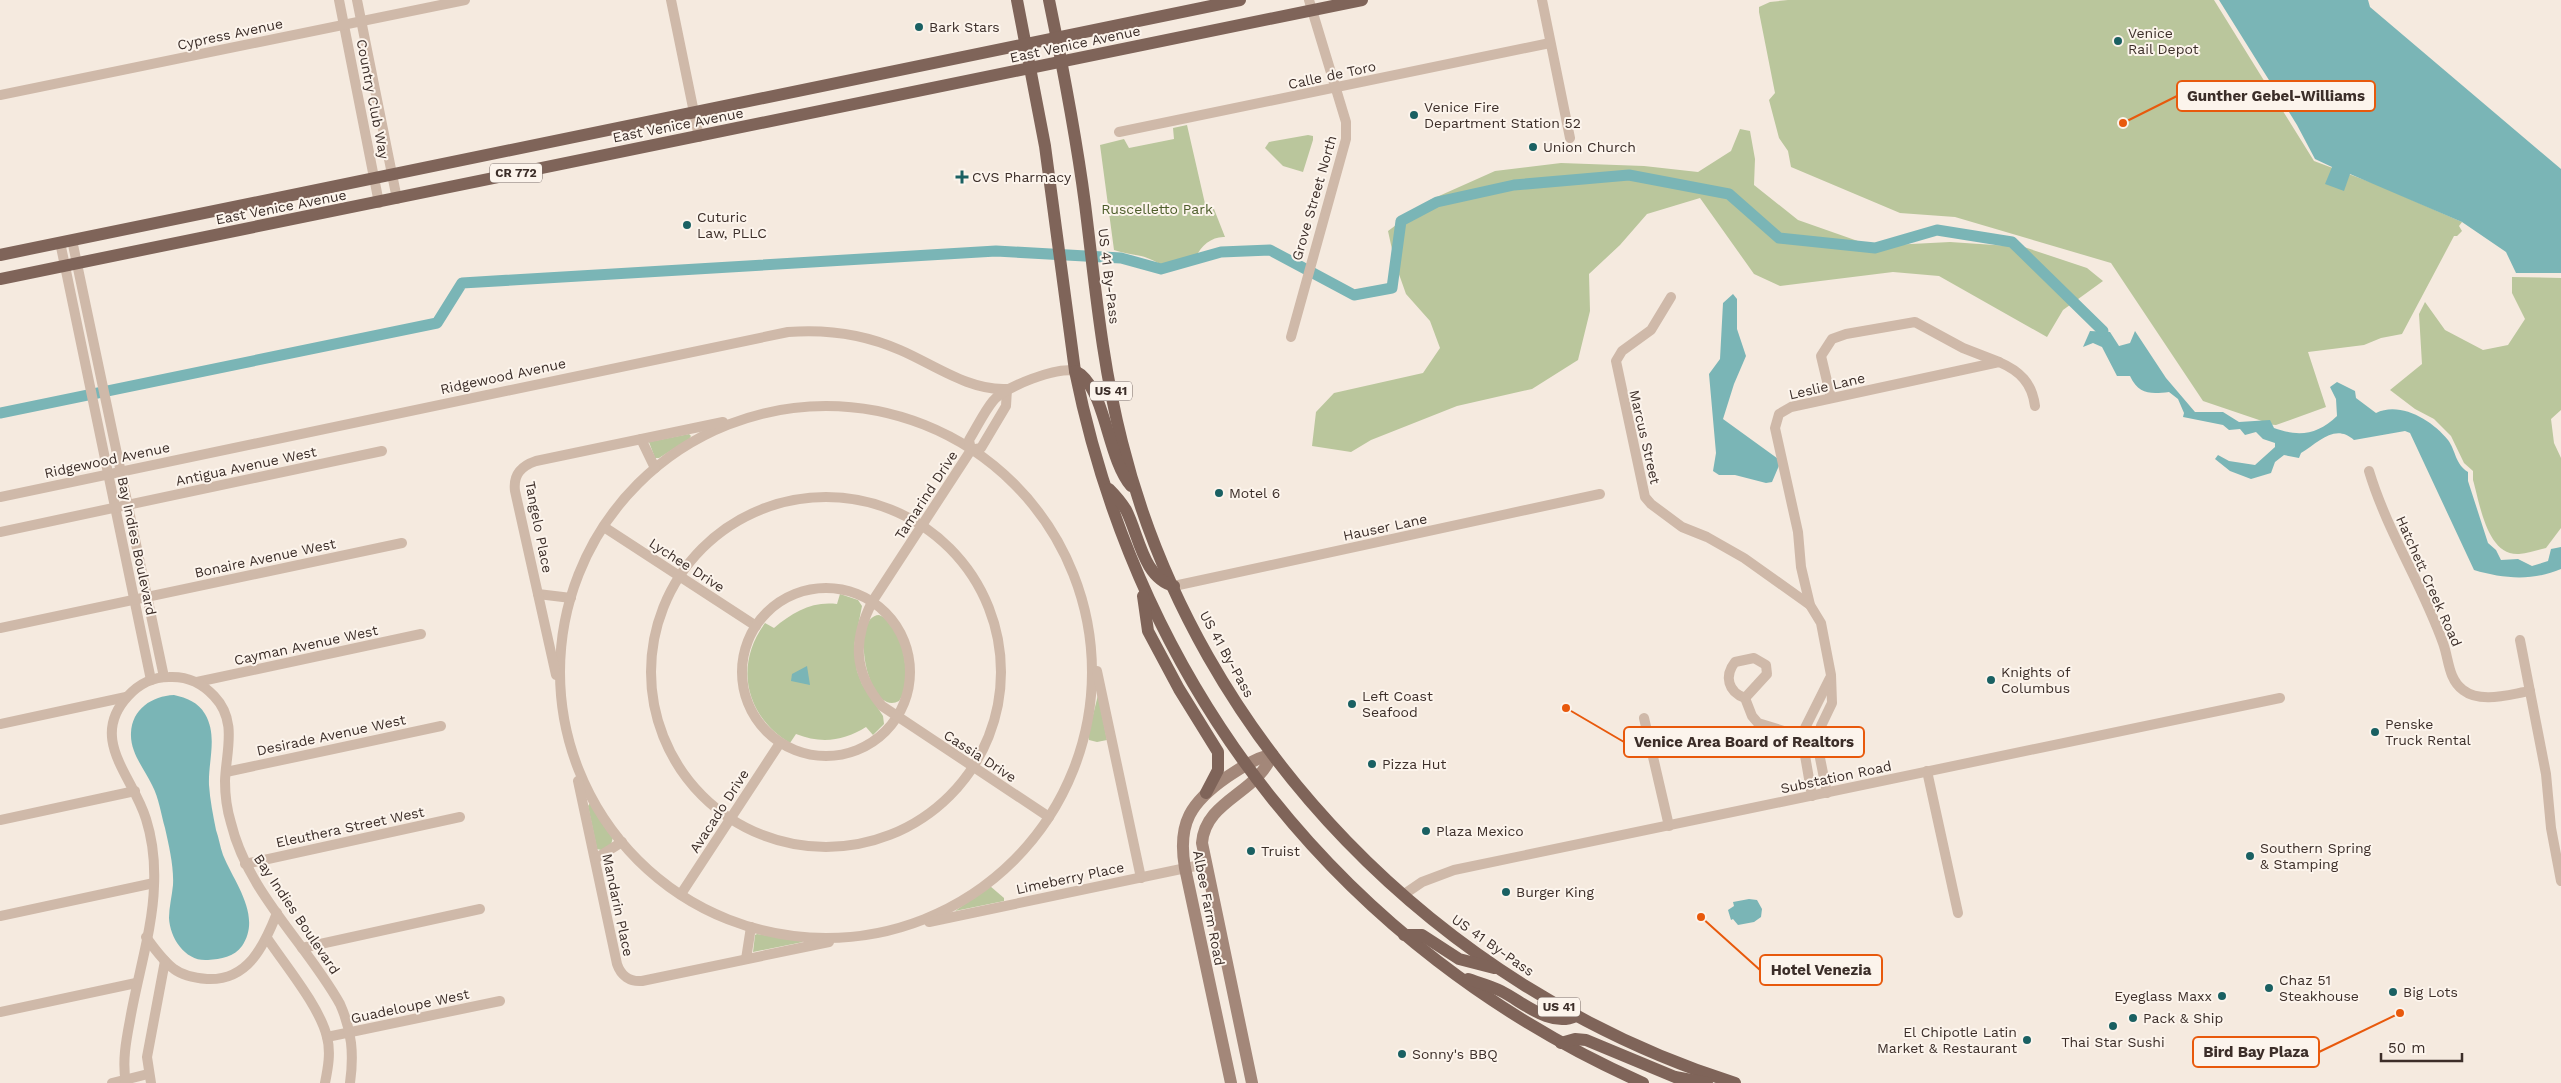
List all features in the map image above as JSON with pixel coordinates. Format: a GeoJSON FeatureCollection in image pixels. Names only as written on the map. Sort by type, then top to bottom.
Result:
{"type":"FeatureCollection","features":[{"type":"Feature","properties":{"kind":"main road","name":"US 41"},"geometry":{"type":"LineString","coordinates":[[1017,0],[1032,68],[1059,245],[1075,371],[1084,414],[1105,485],[1142,584],[1186,673],[1257,779],[1309,843],[1386,920],[1452,973],[1510,1012],[1561,1043],[1643,1083]]}},
{"type":"Feature","properties":{"kind":"main road","name":"US 41 By-Pass"},"geometry":{"type":"LineString","coordinates":[[1049,0],[1061,61],[1116,418],[1136,491],[1153,538],[1197,634],[1219,673],[1272,754],[1323,816],[1402,895],[1501,970],[1576,1016],[1660,1056],[1735,1083]]}},
{"type":"Feature","properties":{"kind":"main road","name":"East Venice Avenue"},"geometry":{"type":"LineString","coordinates":[[0,255],[1240,0]]}},
{"type":"Feature","properties":{"kind":"main road","name":"East Venice Avenue"},"geometry":{"type":"LineString","coordinates":[[0,279],[1032,68],[1310,5],[1362,0]]}},
{"type":"Feature","properties":{"kind":"main road"},"geometry":{"type":"LineString","coordinates":[[1075,371],[1086,378],[1094,390],[1119,470],[1136,491]]}},
{"type":"Feature","properties":{"kind":"main road"},"geometry":{"type":"LineString","coordinates":[[1105,485],[1126,511],[1152,570],[1160,580],[1174,586]]}},
{"type":"Feature","properties":{"kind":"main road"},"geometry":{"type":"LineString","coordinates":[[1142,584],[1148,631],[1179,689],[1218,752],[1218,770],[1206,793]]}},
{"type":"Feature","properties":{"kind":"main road","name":"Albee Farm Road"},"geometry":{"type":"LineString","coordinates":[[1231,1083],[1185,868],[1182,844],[1185,823],[1190,811],[1206,793],[1246,764],[1272,754]]}},
{"type":"Feature","properties":{"kind":"main road","name":"Albee Farm Road"},"geometry":{"type":"LineString","coordinates":[[1252,1083],[1202,843],[1207,823],[1217,810],[1257,779],[1265,769],[1272,754]]}},
{"type":"Feature","properties":{"kind":"main road"},"geometry":{"type":"LineString","coordinates":[[1404,935],[1422,935],[1459,959],[1501,970]]}},
{"type":"Feature","properties":{"kind":"main road"},"geometry":{"type":"LineString","coordinates":[[1452,973],[1494,988],[1549,1018],[1566,1020],[1576,1016]]}},
{"type":"Feature","properties":{"kind":"main road"},"geometry":{"type":"LineString","coordinates":[[1211,989],[1231,985]]}},
{"type":"Feature","properties":{"kind":"main road"},"geometry":{"type":"LineString","coordinates":[[1561,1043],[1575,1039],[1586,1040],[1675,1077],[1707,1083]]}},
{"type":"Feature","properties":{"kind":"street","name":"Country Club Way"},"geometry":{"type":"LineString","coordinates":[[339,0],[379,203]]}},
{"type":"Feature","properties":{"kind":"street","name":"Country Club Way"},"geometry":{"type":"LineString","coordinates":[[357,0],[397,199]]}},
{"type":"Feature","properties":{"kind":"street","name":"Cypress Avenue"},"geometry":{"type":"LineString","coordinates":[[0,95],[465,0]]}},
{"type":"Feature","properties":{"kind":"street"},"geometry":{"type":"LineString","coordinates":[[671,0],[699,137]]}},
{"type":"Feature","properties":{"kind":"street"},"geometry":{"type":"LineString","coordinates":[[1542,0],[1570,138]]}},
{"type":"Feature","properties":{"kind":"street","name":"Grove Street North"},"geometry":{"type":"LineString","coordinates":[[1290,337],[1346,139],[1346,122],[1334,89],[1310,5]]}},
{"type":"Feature","properties":{"kind":"street","name":"Calle de Toro"},"geometry":{"type":"LineString","coordinates":[[1119,132],[1550,44]]}},
{"type":"Feature","properties":{"kind":"street","name":"Bay Indies Boulevard"},"geometry":{"type":"LineString","coordinates":[[66,241],[98,369],[164,677]]}},
{"type":"Feature","properties":{"kind":"street","name":"Bay Indies Boulevard"},"geometry":{"type":"LineString","coordinates":[[71,265],[87,371],[151,680]]}},
{"type":"Feature","properties":{"kind":"street","name":"Marcus Street"},"geometry":{"type":"LineString","coordinates":[[1671,297],[1651,330],[1622,351],[1616,361],[1645,497],[1651,504],[1682,527],[1707,537],[1748,560],[1810,604]]}},
{"type":"Feature","properties":{"kind":"street"},"geometry":{"type":"LineString","coordinates":[[1831,398],[1821,356],[1832,339],[1846,334],[1915,322],[1963,348],[2014,369],[2025,380],[2031,390],[2035,406]]}},
{"type":"Feature","properties":{"kind":"street","name":"Ridgewood Avenue"},"geometry":{"type":"LineString","coordinates":[[0,497],[788,332],[816,330],[858,336],[890,346],[972,384],[997,390],[1007,389]]}},
{"type":"Feature","properties":{"kind":"street","name":"Leslie Lane"},"geometry":{"type":"LineString","coordinates":[[1827,793],[1817,743],[1821,726],[1832,703],[1831,675],[1820,624],[1810,604],[1801,567],[1798,532],[1775,428],[1779,414],[1785,410],[1831,398],[1999,362]]}},
{"type":"Feature","properties":{"kind":"street","name":"Tamarind Drive"},"geometry":{"type":"LineString","coordinates":[[897,717],[873,694],[860,666],[859,636],[872,602],[971,450],[969,440],[994,400],[1007,389],[1056,372],[1075,371]]}},
{"type":"Feature","properties":{"kind":"street"},"geometry":{"type":"LineString","coordinates":[[801,407],[862,408],[918,422],[971,450],[1016,486],[1060,545],[1076,582],[1092,647],[1093,676],[1086,728],[1069,778],[1049,817],[1020,853],[980,887],[943,911],[892,930],[852,938],[808,938],[751,927],[708,910],[681,894],[651,871],[622,842],[590,796],[573,755],[562,703],[561,653],[571,598],[586,555],[628,494],[655,468],[702,437],[748,417],[801,407]]}},
{"type":"Feature","properties":{"kind":"street","name":"Tangelo Place"},"geometry":{"type":"LineString","coordinates":[[562,703],[516,491],[518,473],[523,467],[536,461],[748,417]]}},
{"type":"Feature","properties":{"kind":"street"},"geometry":{"type":"LineString","coordinates":[[641,439],[655,468]]}},
{"type":"Feature","properties":{"kind":"street","name":"Antigua Avenue West"},"geometry":{"type":"LineString","coordinates":[[0,532],[382,451]]}},
{"type":"Feature","properties":{"kind":"street","name":"Hatchett Creek Road"},"geometry":{"type":"LineString","coordinates":[[2369,471],[2378,499],[2437,628],[2453,679],[2464,691],[2482,697],[2530,692]]}},
{"type":"Feature","properties":{"kind":"street","name":"Hauser Lane"},"geometry":{"type":"LineString","coordinates":[[1174,586],[1600,494]]}},
{"type":"Feature","properties":{"kind":"street"},"geometry":{"type":"LineString","coordinates":[[832,497],[866,502],[897,512],[922,525],[951,550],[974,578],[988,605],[997,634],[1001,660],[999,698],[989,735],[972,767],[950,794],[924,816],[894,832],[862,843],[828,847],[794,844],[761,834],[731,819],[703,796],[680,769],[665,737],[654,703],[652,680],[654,644],[666,601],[680,576],[705,545],[731,525],[761,509],[792,500],[832,497]]}},
{"type":"Feature","properties":{"kind":"street","name":"Lychee Drive"},"geometry":{"type":"LineString","coordinates":[[604,527],[756,626]]}},
{"type":"Feature","properties":{"kind":"street","name":"Bonaire Avenue West"},"geometry":{"type":"LineString","coordinates":[[0,628],[402,542]]}},
{"type":"Feature","properties":{"kind":"street"},"geometry":{"type":"LineString","coordinates":[[841,589],[872,602],[896,625],[908,655],[909,686],[897,717],[872,741],[844,753],[807,753],[780,743],[758,720],[744,690],[743,657],[756,626],[780,603],[795,594],[809,590],[841,589]]}},
{"type":"Feature","properties":{"kind":"street"},"geometry":{"type":"LineString","coordinates":[[538,594],[571,598]]}},
{"type":"Feature","properties":{"kind":"street","name":"Cayman Avenue West"},"geometry":{"type":"LineString","coordinates":[[196,682],[421,634]]}},
{"type":"Feature","properties":{"kind":"street"},"geometry":{"type":"LineString","coordinates":[[2520,640],[2546,774],[2551,828],[2561,882]]}},
{"type":"Feature","properties":{"kind":"street","name":"Limeberry Place"},"geometry":{"type":"LineString","coordinates":[[892,930],[1141,878],[1092,647]]}},
{"type":"Feature","properties":{"kind":"street"},"geometry":{"type":"LineString","coordinates":[[1812,796],[1802,737],[1831,675]]}},
{"type":"Feature","properties":{"kind":"street","name":"Bay Indies Boulevard"},"geometry":{"type":"LineString","coordinates":[[126,1082],[126,1040],[146,937],[154,883],[151,840],[135,791],[116,760],[112,740],[115,714],[126,697],[136,688],[151,680],[164,677],[184,678],[196,682],[219,701],[227,719],[230,740],[226,772],[228,813],[245,864],[336,997],[350,1033],[353,1056],[350,1083]]}},
{"type":"Feature","properties":{"kind":"street"},"geometry":{"type":"LineString","coordinates":[[0,724],[126,697]]}},
{"type":"Feature","properties":{"kind":"street"},"geometry":{"type":"LineString","coordinates":[[1746,698],[1752,716],[1758,723],[1802,737]]}},
{"type":"Feature","properties":{"kind":"street","name":"Substation Road"},"geometry":{"type":"LineString","coordinates":[[1402,895],[1422,882],[1454,870],[2280,698]]}},
{"type":"Feature","properties":{"kind":"street","name":"Cassia Drive"},"geometry":{"type":"LineString","coordinates":[[897,717],[1049,817]]}},
{"type":"Feature","properties":{"kind":"street"},"geometry":{"type":"LineString","coordinates":[[1644,718],[1668,826]]}},
{"type":"Feature","properties":{"kind":"street","name":"Desirade Avenue West"},"geometry":{"type":"LineString","coordinates":[[226,772],[441,726]]}},
{"type":"Feature","properties":{"kind":"street","name":"Avacado Drive"},"geometry":{"type":"LineString","coordinates":[[681,894],[780,743]]}},
{"type":"Feature","properties":{"kind":"street","name":"Mandarin Place"},"geometry":{"type":"LineString","coordinates":[[573,755],[617,964],[624,976],[642,981],[852,938]]}},
{"type":"Feature","properties":{"kind":"street"},"geometry":{"type":"LineString","coordinates":[[1927,771],[1958,913]]}},
{"type":"Feature","properties":{"kind":"street"},"geometry":{"type":"LineString","coordinates":[[0,820],[135,791]]}},
{"type":"Feature","properties":{"kind":"street","name":"Eleuthera Street West"},"geometry":{"type":"LineString","coordinates":[[245,864],[460,817]]}},
{"type":"Feature","properties":{"kind":"street"},"geometry":{"type":"LineString","coordinates":[[595,859],[622,842]]}},
{"type":"Feature","properties":{"kind":"street"},"geometry":{"type":"LineString","coordinates":[[1141,878],[1205,864]]}},
{"type":"Feature","properties":{"kind":"street"},"geometry":{"type":"LineString","coordinates":[[0,916],[154,883]]}},
{"type":"Feature","properties":{"kind":"street"},"geometry":{"type":"LineString","coordinates":[[302,948],[480,909]]}},
{"type":"Feature","properties":{"kind":"street"},"geometry":{"type":"LineString","coordinates":[[146,937],[165,961],[186,975],[204,979],[221,978],[234,974],[247,966],[257,955],[267,938],[277,913]]}},
{"type":"Feature","properties":{"kind":"street"},"geometry":{"type":"LineString","coordinates":[[746,959],[751,927]]}},
{"type":"Feature","properties":{"kind":"street"},"geometry":{"type":"LineString","coordinates":[[267,938],[316,1011],[327,1037],[328,1058],[325,1083]]}},
{"type":"Feature","properties":{"kind":"street"},"geometry":{"type":"LineString","coordinates":[[112,1083],[150,1079],[148,1049],[165,961]]}},
{"type":"Feature","properties":{"kind":"street"},"geometry":{"type":"LineString","coordinates":[[0,1012],[136,983]]}},
{"type":"Feature","properties":{"kind":"street","name":"Guadeloupe West"},"geometry":{"type":"LineString","coordinates":[[327,1037],[500,1001]]}},
{"type":"Feature","properties":{"kind":"green space"},"geometry":{"type":"Polygon","coordinates":[[[1788,0],[2214,0],[2314,161],[2378,185],[2462,222],[2459,226],[2462,231],[2457,236],[2454,236],[2402,334],[2381,338],[2364,345],[2308,352],[2326,407],[2276,425],[2263,424],[2262,421],[2203,401],[2111,263],[1955,217],[1900,213],[1791,167],[1788,151],[1779,138],[1769,100],[1775,93],[1759,12],[1759,7],[1770,2],[1788,0]]]}},
{"type":"Feature","properties":{"kind":"green space","name":"Ruscelletto Park"},"geometry":{"type":"Polygon","coordinates":[[[1187,125],[1206,208],[1214,209],[1225,237],[1211,240],[1203,246],[1196,258],[1186,264],[1173,268],[1141,256],[1114,250],[1100,145],[1124,139],[1129,148],[1174,139],[1173,128],[1187,125]]]}},
{"type":"Feature","properties":{"kind":"green space"},"geometry":{"type":"Polygon","coordinates":[[[1740,129],[1750,131],[1755,159],[1754,185],[1798,220],[1872,246],[1950,242],[2024,247],[2087,268],[2103,281],[2063,310],[2047,337],[1939,276],[1893,272],[1780,286],[1754,274],[1700,198],[1647,214],[1620,245],[1589,274],[1590,311],[1578,360],[1532,389],[1457,406],[1371,440],[1351,452],[1312,446],[1316,412],[1334,393],[1423,373],[1440,348],[1430,321],[1406,294],[1395,263],[1388,231],[1430,200],[1495,171],[1561,163],[1644,166],[1698,172],[1731,151],[1740,129]]]}},
{"type":"Feature","properties":{"kind":"green space"},"geometry":{"type":"Polygon","coordinates":[[[1308,135],[1313,136],[1313,140],[1303,172],[1283,166],[1265,148],[1269,142],[1308,135]]]}},
{"type":"Feature","properties":{"kind":"green space"},"geometry":{"type":"Polygon","coordinates":[[[2512,277],[2561,278],[2561,410],[2551,419],[2554,443],[2561,458],[2561,528],[2546,548],[2519,554],[2508,552],[2499,547],[2492,538],[2482,514],[2473,480],[2473,471],[2464,463],[2451,436],[2434,419],[2415,409],[2390,390],[2422,364],[2419,314],[2425,302],[2445,330],[2483,350],[2508,345],[2525,319],[2512,293],[2512,277]]]}},
{"type":"Feature","properties":{"kind":"green space"},"geometry":{"type":"Polygon","coordinates":[[[689,434],[691,436],[689,439],[659,458],[655,458],[649,442],[689,434]]]}},
{"type":"Feature","properties":{"kind":"green space"},"geometry":{"type":"Polygon","coordinates":[[[840,594],[858,600],[862,606],[854,646],[857,671],[862,684],[883,716],[884,724],[873,735],[866,727],[858,732],[832,740],[814,739],[796,734],[790,743],[775,732],[763,719],[754,704],[749,689],[747,672],[755,639],[765,623],[774,628],[788,617],[803,609],[819,604],[837,604],[840,594]]]}},
{"type":"Feature","properties":{"kind":"green space"},"geometry":{"type":"Polygon","coordinates":[[[879,615],[888,620],[895,630],[904,654],[905,681],[899,701],[888,702],[878,695],[871,682],[866,665],[865,631],[870,620],[879,615]]]}},
{"type":"Feature","properties":{"kind":"green space"},"geometry":{"type":"Polygon","coordinates":[[[1098,695],[1107,740],[1097,742],[1089,740],[1088,735],[1098,695]]]}},
{"type":"Feature","properties":{"kind":"green space"},"geometry":{"type":"Polygon","coordinates":[[[590,803],[613,837],[611,845],[601,850],[597,849],[588,806],[590,803]]]}},
{"type":"Feature","properties":{"kind":"green space"},"geometry":{"type":"Polygon","coordinates":[[[990,886],[1004,898],[1004,901],[955,911],[990,886]]]}},
{"type":"Feature","properties":{"kind":"green space"},"geometry":{"type":"Polygon","coordinates":[[[755,935],[803,942],[753,952],[755,935]]]}},
{"type":"Feature","properties":{"kind":"water"},"geometry":{"type":"Polygon","coordinates":[[[2219,0],[2368,0],[2370,7],[2561,169],[2561,273],[2516,273],[2506,252],[2462,222],[2350,174],[2344,191],[2325,184],[2332,167],[2315,159],[2297,125],[2219,0]]]}},
{"type":"Feature","properties":{"kind":"water"},"geometry":{"type":"Polygon","coordinates":[[[1733,294],[1737,299],[1737,329],[1746,356],[1734,384],[1723,419],[1781,461],[1772,482],[1766,483],[1735,475],[1719,475],[1713,471],[1716,453],[1709,374],[1720,359],[1723,303],[1733,294]]]}},
{"type":"Feature","properties":{"kind":"water"},"geometry":{"type":"Polygon","coordinates":[[[2090,331],[2110,332],[2119,346],[2130,343],[2135,331],[2166,378],[2195,412],[2223,412],[2239,422],[2270,420],[2274,428],[2292,433],[2307,433],[2315,431],[2337,416],[2336,399],[2330,387],[2337,382],[2355,391],[2356,398],[2376,413],[2395,409],[2415,414],[2433,426],[2448,440],[2458,461],[2468,472],[2468,481],[2488,543],[2496,550],[2501,560],[2518,559],[2532,566],[2548,561],[2551,549],[2561,547],[2561,569],[2529,577],[2507,577],[2474,570],[2410,433],[2405,431],[2354,440],[2347,435],[2334,434],[2327,436],[2301,453],[2299,458],[2284,455],[2275,462],[2271,473],[2251,479],[2230,471],[2215,459],[2218,455],[2229,461],[2255,465],[2275,447],[2275,443],[2263,439],[2256,432],[2245,435],[2240,429],[2229,430],[2223,425],[2183,417],[2184,413],[2178,399],[2169,392],[2151,393],[2142,390],[2137,387],[2130,376],[2117,376],[2102,347],[2093,343],[2083,347],[2090,331]]]}},
{"type":"Feature","properties":{"kind":"water"},"geometry":{"type":"Polygon","coordinates":[[[807,666],[810,685],[791,681],[792,674],[807,666]]]}},
{"type":"Feature","properties":{"kind":"water"},"geometry":{"type":"Polygon","coordinates":[[[174,695],[188,699],[196,704],[209,722],[212,749],[209,785],[216,830],[223,855],[240,889],[248,912],[247,935],[242,946],[231,955],[218,959],[200,960],[193,957],[181,948],[172,934],[169,910],[173,878],[168,842],[160,806],[152,785],[135,754],[131,740],[132,725],[139,711],[151,701],[174,695]]]}},
{"type":"Feature","properties":{"kind":"water"},"geometry":{"type":"Polygon","coordinates":[[[1749,899],[1757,900],[1762,909],[1761,917],[1754,922],[1738,925],[1733,919],[1731,920],[1728,910],[1734,906],[1733,902],[1749,899]]]}},
{"type":"Feature","properties":{"kind":"waterway"},"geometry":{"type":"LineString","coordinates":[[0,413],[437,323],[462,283],[996,251],[1121,258],[1161,269],[1221,252],[1270,250],[1354,295],[1392,288],[1401,221],[1437,202],[1514,185],[1629,175],[1729,194],[1779,238],[1875,248],[1937,230],[2012,242],[2103,331]]}},
{"type":"Feature","properties":{"kind":"place","name":"Bark Stars"},"geometry":{"type":"Point","coordinates":[919,27]}},
{"type":"Feature","properties":{"kind":"place","name":"Venice Rail Depot"},"geometry":{"type":"Point","coordinates":[2118,41]}},
{"type":"Feature","properties":{"kind":"place","name":"Venice Fire Department Station 52"},"geometry":{"type":"Point","coordinates":[1414,115]}},
{"type":"Feature","properties":{"kind":"place","name":"Gunther Gebel-Williams"},"geometry":{"type":"Point","coordinates":[2123,123]}},
{"type":"Feature","properties":{"kind":"place","name":"Union Church"},"geometry":{"type":"Point","coordinates":[1533,147]}},
{"type":"Feature","properties":{"kind":"place","name":"CVS Pharmacy"},"geometry":{"type":"Point","coordinates":[962,177]}},
{"type":"Feature","properties":{"kind":"place","name":"Cuturic Law, PLLC"},"geometry":{"type":"Point","coordinates":[687,225]}},
{"type":"Feature","properties":{"kind":"place","name":"Motel 6"},"geometry":{"type":"Point","coordinates":[1219,493]}},
{"type":"Feature","properties":{"kind":"place","name":"Knights of Columbus"},"geometry":{"type":"Point","coordinates":[1991,680]}},
{"type":"Feature","properties":{"kind":"place","name":"Left Coast Seafood"},"geometry":{"type":"Point","coordinates":[1352,704]}},
{"type":"Feature","properties":{"kind":"place","name":"Venice Area Board of Realtors"},"geometry":{"type":"Point","coordinates":[1566,708]}},
{"type":"Feature","properties":{"kind":"place","name":"Penske Truck Rental"},"geometry":{"type":"Point","coordinates":[2375,732]}},
{"type":"Feature","properties":{"kind":"place","name":"Pizza Hut"},"geometry":{"type":"Point","coordinates":[1372,764]}},
{"type":"Feature","properties":{"kind":"place","name":"Plaza Mexico"},"geometry":{"type":"Point","coordinates":[1426,831]}},
{"type":"Feature","properties":{"kind":"place","name":"Truist"},"geometry":{"type":"Point","coordinates":[1251,851]}},
{"type":"Feature","properties":{"kind":"place","name":"Southern Spring & Stamping"},"geometry":{"type":"Point","coordinates":[2250,856]}},
{"type":"Feature","properties":{"kind":"place","name":"Burger King"},"geometry":{"type":"Point","coordinates":[1506,892]}},
{"type":"Feature","properties":{"kind":"place","name":"Hotel Venezia"},"geometry":{"type":"Point","coordinates":[1701,917]}},
{"type":"Feature","properties":{"kind":"place","name":"Chaz 51 Steakhouse"},"geometry":{"type":"Point","coordinates":[2269,988]}},
{"type":"Feature","properties":{"kind":"place","name":"Big Lots"},"geometry":{"type":"Point","coordinates":[2393,992]}},
{"type":"Feature","properties":{"kind":"place","name":"Eyeglass Maxx"},"geometry":{"type":"Point","coordinates":[2222,996]}},
{"type":"Feature","properties":{"kind":"place","name":"Bird Bay Plaza"},"geometry":{"type":"Point","coordinates":[2400,1013]}},
{"type":"Feature","properties":{"kind":"place","name":"Pack & Ship"},"geometry":{"type":"Point","coordinates":[2133,1018]}},
{"type":"Feature","properties":{"kind":"place","name":"Thai Star Sushi"},"geometry":{"type":"Point","coordinates":[2113,1026]}},
{"type":"Feature","properties":{"kind":"place","name":"El Chipotle Latin Market & Restaurant"},"geometry":{"type":"Point","coordinates":[2027,1040]}},
{"type":"Feature","properties":{"kind":"place","name":"Sonny's BBQ"},"geometry":{"type":"Point","coordinates":[1402,1054]}}]}
